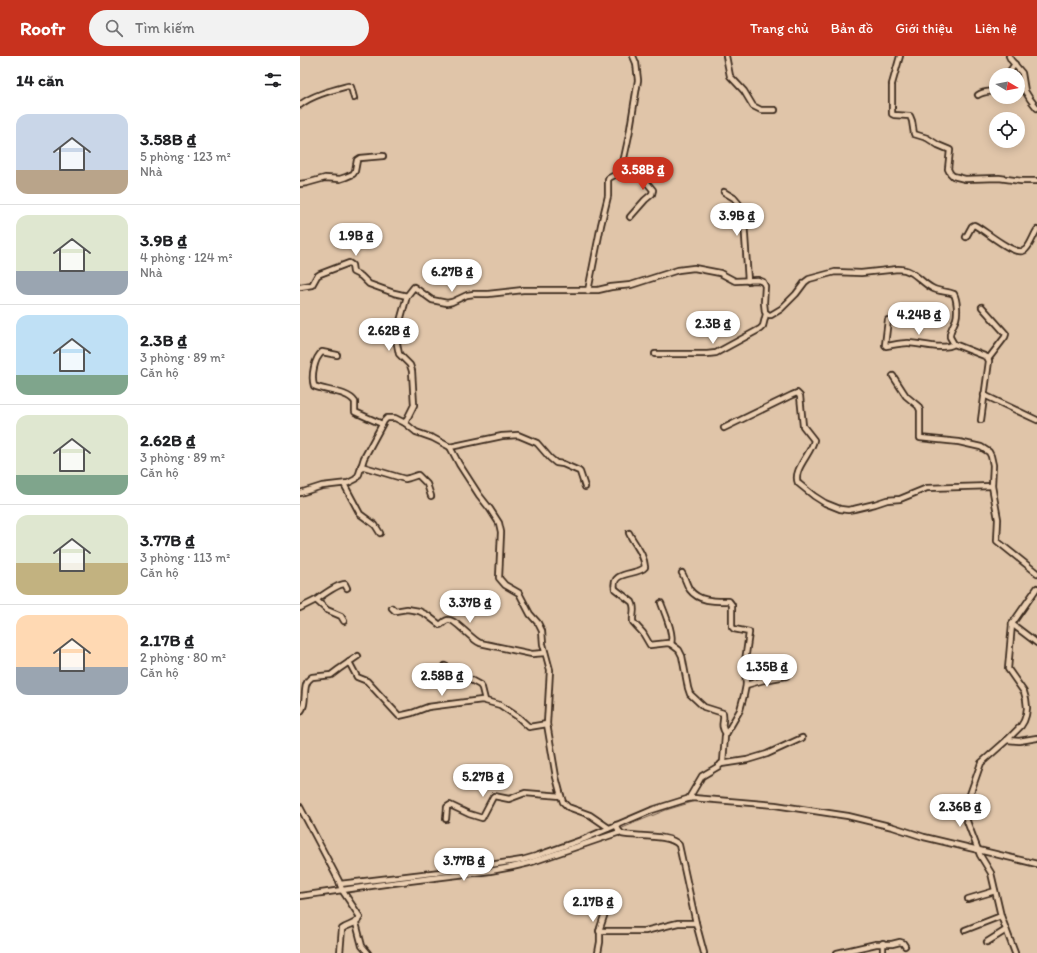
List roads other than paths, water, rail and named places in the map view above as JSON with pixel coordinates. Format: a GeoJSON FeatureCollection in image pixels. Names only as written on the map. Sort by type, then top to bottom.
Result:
{"type":"FeatureCollection","features":[{"type":"Feature","properties":{"kind":"street"},"geometry":{"type":"LineString","coordinates":[[621,172],[638,80],[636,63],[633,56]]}},
{"type":"Feature","properties":{"kind":"street"},"geometry":{"type":"LineString","coordinates":[[726,56],[730,76],[744,91],[753,106],[761,110],[776,110]]}},
{"type":"Feature","properties":{"kind":"street"},"geometry":{"type":"LineString","coordinates":[[900,56],[892,85],[892,114],[910,116],[914,134],[930,139],[938,145],[950,150],[948,169],[953,176],[965,179],[999,178],[1021,181],[1037,181]]}},
{"type":"Feature","properties":{"kind":"street"},"geometry":{"type":"LineString","coordinates":[[1009,56],[1022,73],[1025,91],[1037,108]]}},
{"type":"Feature","properties":{"kind":"street"},"geometry":{"type":"LineString","coordinates":[[1012,68],[1015,64]]}},
{"type":"Feature","properties":{"kind":"street"},"geometry":{"type":"LineString","coordinates":[[300,105],[315,97],[348,86],[351,87],[354,98]]}},
{"type":"Feature","properties":{"kind":"street"},"geometry":{"type":"LineString","coordinates":[[978,96],[982,92],[989,91]]}},
{"type":"Feature","properties":{"kind":"street"},"geometry":{"type":"LineString","coordinates":[[300,184],[324,178],[340,179],[353,174],[356,171],[358,159],[383,156]]}},
{"type":"Feature","properties":{"kind":"street"},"geometry":{"type":"LineString","coordinates":[[588,291],[608,196],[608,180],[621,172],[634,171],[638,172],[654,190],[630,217]]}},
{"type":"Feature","properties":{"kind":"street"},"geometry":{"type":"LineString","coordinates":[[724,192],[737,201],[744,221],[748,281]]}},
{"type":"Feature","properties":{"kind":"street"},"geometry":{"type":"LineString","coordinates":[[966,237],[974,225],[1007,247],[1020,252],[1027,249],[1037,230]]}},
{"type":"Feature","properties":{"kind":"street"},"geometry":{"type":"LineString","coordinates":[[300,287],[312,285],[318,275],[349,263],[352,265],[353,272],[361,276],[369,284],[407,296]]}},
{"type":"Feature","properties":{"kind":"street"},"geometry":{"type":"LineString","coordinates":[[405,423],[414,405],[412,371],[410,365],[399,354],[396,340],[407,296],[414,287],[432,300],[447,303],[470,294],[490,294],[523,290],[588,291],[631,285],[678,270],[694,268],[720,273],[735,281],[761,281],[765,284],[764,306],[766,314],[763,326],[760,329],[716,353],[655,354]]}},
{"type":"Feature","properties":{"kind":"street"},"geometry":{"type":"LineString","coordinates":[[766,314],[771,315],[780,309],[796,294],[809,278],[835,272],[862,273],[903,269],[914,274],[933,289],[952,293],[955,296],[956,318],[950,337],[954,344],[989,358]]}},
{"type":"Feature","properties":{"kind":"street"},"geometry":{"type":"LineString","coordinates":[[981,420],[989,358],[1006,334],[982,307]]}},
{"type":"Feature","properties":{"kind":"street"},"geometry":{"type":"LineString","coordinates":[[888,320],[885,346],[907,343],[928,346],[952,346],[954,344]]}},
{"type":"Feature","properties":{"kind":"street"},"geometry":{"type":"LineString","coordinates":[[372,331],[379,336],[396,340]]}},
{"type":"Feature","properties":{"kind":"street"},"geometry":{"type":"LineString","coordinates":[[337,355],[322,352],[319,355],[315,362],[313,372],[314,386],[334,391],[352,398],[355,402],[355,412],[382,424]]}},
{"type":"Feature","properties":{"kind":"street"},"geometry":{"type":"LineString","coordinates":[[893,376],[906,396],[918,406],[920,410],[920,438],[959,442],[981,447],[989,452],[993,469],[992,486],[998,519],[997,541],[1037,573]]}},
{"type":"Feature","properties":{"kind":"street"},"geometry":{"type":"LineString","coordinates":[[724,428],[792,394],[799,394],[803,426],[814,440],[812,448],[803,462],[796,480],[814,496],[825,503],[840,509],[854,510],[884,501],[900,499],[927,488],[992,486]]}},
{"type":"Feature","properties":{"kind":"street"},"geometry":{"type":"LineString","coordinates":[[984,395],[1037,420]]}},
{"type":"Feature","properties":{"kind":"street"},"geometry":{"type":"LineString","coordinates":[[300,494],[322,486],[344,484],[352,482],[356,479],[364,458],[382,424],[387,418],[405,423],[416,432],[434,438],[450,447],[459,464],[499,523],[501,532],[499,578],[505,585],[519,593],[530,614],[542,631],[542,641],[550,674],[547,724],[556,777],[563,802],[568,808],[590,815],[609,828]]}},
{"type":"Feature","properties":{"kind":"street"},"geometry":{"type":"LineString","coordinates":[[450,447],[502,436],[518,435],[537,443],[556,463],[563,464],[580,472],[585,487]]}},
{"type":"Feature","properties":{"kind":"street"},"geometry":{"type":"LineString","coordinates":[[361,466],[405,479],[418,475],[427,484],[431,496]]}},
{"type":"Feature","properties":{"kind":"street"},"geometry":{"type":"LineString","coordinates":[[344,484],[360,514],[374,525],[380,533]]}},
{"type":"Feature","properties":{"kind":"street"},"geometry":{"type":"LineString","coordinates":[[629,533],[634,543],[640,549],[645,566],[642,570],[620,576],[615,582],[616,589],[632,602],[634,606],[633,622],[643,633],[650,646],[666,643],[671,644],[679,650],[682,656],[690,694],[704,707],[723,713],[722,726],[726,734]]}},
{"type":"Feature","properties":{"kind":"street"},"geometry":{"type":"LineString","coordinates":[[682,573],[690,590],[701,599],[729,601],[732,605],[732,627],[734,629],[749,632],[745,661],[746,685],[742,703],[726,734],[723,760],[721,764]]}},
{"type":"Feature","properties":{"kind":"street"},"geometry":{"type":"LineString","coordinates":[[300,608],[342,584],[345,584],[347,588]]}},
{"type":"Feature","properties":{"kind":"street"},"geometry":{"type":"LineString","coordinates":[[1014,953],[1006,930],[991,873],[979,852],[965,820],[965,812],[981,763],[1007,740],[1024,721],[1027,708],[1024,692],[1008,667],[1012,624],[1037,588]]}},
{"type":"Feature","properties":{"kind":"street"},"geometry":{"type":"LineString","coordinates":[[316,600],[327,610],[339,615],[344,621]]}},
{"type":"Feature","properties":{"kind":"street"},"geometry":{"type":"LineString","coordinates":[[661,603],[669,626],[672,640],[671,644]]}},
{"type":"Feature","properties":{"kind":"street"},"geometry":{"type":"LineString","coordinates":[[392,608],[395,611],[408,609],[424,613],[440,625],[447,620],[451,620],[464,630],[472,639],[480,643],[532,654],[545,653]]}},
{"type":"Feature","properties":{"kind":"street"},"geometry":{"type":"LineString","coordinates":[[1012,624],[1037,643]]}},
{"type":"Feature","properties":{"kind":"street"},"geometry":{"type":"LineString","coordinates":[[300,712],[304,708],[304,692],[308,679],[312,677],[331,675],[358,656]]}},
{"type":"Feature","properties":{"kind":"street"},"geometry":{"type":"LineString","coordinates":[[349,662],[357,677],[367,681],[399,716],[412,714],[428,707],[485,700],[500,705],[518,717],[528,727],[547,724]]}},
{"type":"Feature","properties":{"kind":"street"},"geometry":{"type":"LineString","coordinates":[[445,666],[480,685],[485,700]]}},
{"type":"Feature","properties":{"kind":"street"},"geometry":{"type":"LineString","coordinates":[[746,685],[786,676]]}},
{"type":"Feature","properties":{"kind":"street"},"geometry":{"type":"LineString","coordinates":[[689,798],[702,776],[721,764],[747,760],[767,754],[802,738]]}},
{"type":"Feature","properties":{"kind":"street"},"geometry":{"type":"LineString","coordinates":[[1007,740],[1015,741],[1037,738]]}},
{"type":"Feature","properties":{"kind":"street"},"geometry":{"type":"LineString","coordinates":[[446,819],[447,807],[450,805],[466,813],[482,818],[494,796],[509,799],[525,793],[561,796]]}},
{"type":"Feature","properties":{"kind":"street"},"geometry":{"type":"LineString","coordinates":[[300,896],[341,887],[520,860],[536,856],[584,839],[652,810],[689,798],[775,805],[848,816],[886,825],[979,852],[1037,864]]}},
{"type":"Feature","properties":{"kind":"street"},"geometry":{"type":"LineString","coordinates":[[300,807],[341,887],[360,915],[360,918],[356,923],[342,929],[340,953]]}},
{"type":"Feature","properties":{"kind":"street"},"geometry":{"type":"LineString","coordinates":[[616,826],[620,832],[624,834],[663,838],[676,843],[704,953]]}},
{"type":"Feature","properties":{"kind":"street"},"geometry":{"type":"LineString","coordinates":[[341,887],[490,871],[522,865],[620,832]]}},
{"type":"Feature","properties":{"kind":"street"},"geometry":{"type":"LineString","coordinates":[[968,899],[995,891]]}},
{"type":"Feature","properties":{"kind":"street"},"geometry":{"type":"LineString","coordinates":[[598,953],[600,942],[599,931],[610,896]]}},
{"type":"Feature","properties":{"kind":"street"},"geometry":{"type":"LineString","coordinates":[[965,930],[1002,916]]}},
{"type":"Feature","properties":{"kind":"street"},"geometry":{"type":"LineString","coordinates":[[356,923],[362,946],[368,953]]}},
{"type":"Feature","properties":{"kind":"street"},"geometry":{"type":"LineString","coordinates":[[599,931],[645,931],[678,923],[696,923]]}},
{"type":"Feature","properties":{"kind":"street"},"geometry":{"type":"LineString","coordinates":[[987,942],[1006,930]]}},
{"type":"Feature","properties":{"kind":"street"},"geometry":{"type":"LineString","coordinates":[[836,953],[883,943],[892,944],[903,942],[905,946]]}},
{"type":"Feature","properties":{"kind":"street"},"geometry":{"type":"LineString","coordinates":[[883,943],[883,953]]}},
{"type":"Feature","properties":{"kind":"waterway"},"geometry":{"type":"LineString","coordinates":[[620,829],[666,810],[696,801],[704,801]]}},
{"type":"Feature","properties":{"kind":"waterway"},"geometry":{"type":"LineString","coordinates":[[802,811],[854,820]]}},
{"type":"Feature","properties":{"kind":"waterway"},"geometry":{"type":"LineString","coordinates":[[885,827],[912,836]]}},
{"type":"Feature","properties":{"kind":"waterway"},"geometry":{"type":"LineString","coordinates":[[558,851],[617,830]]}},
{"type":"Feature","properties":{"kind":"waterway"},"geometry":{"type":"LineString","coordinates":[[942,844],[978,853]]}},
{"type":"Feature","properties":{"kind":"waterway"},"geometry":{"type":"LineString","coordinates":[[981,854],[1037,866]]}},
{"type":"Feature","properties":{"kind":"waterway"},"geometry":{"type":"LineString","coordinates":[[524,862],[530,860]]}},
{"type":"Feature","properties":{"kind":"waterway"},"geometry":{"type":"LineString","coordinates":[[464,871],[515,864]]}},
{"type":"Feature","properties":{"kind":"waterway"},"geometry":{"type":"LineString","coordinates":[[343,887],[451,873]]}},
{"type":"Feature","properties":{"kind":"waterway"},"geometry":{"type":"LineString","coordinates":[[306,893],[338,887]]}}]}
